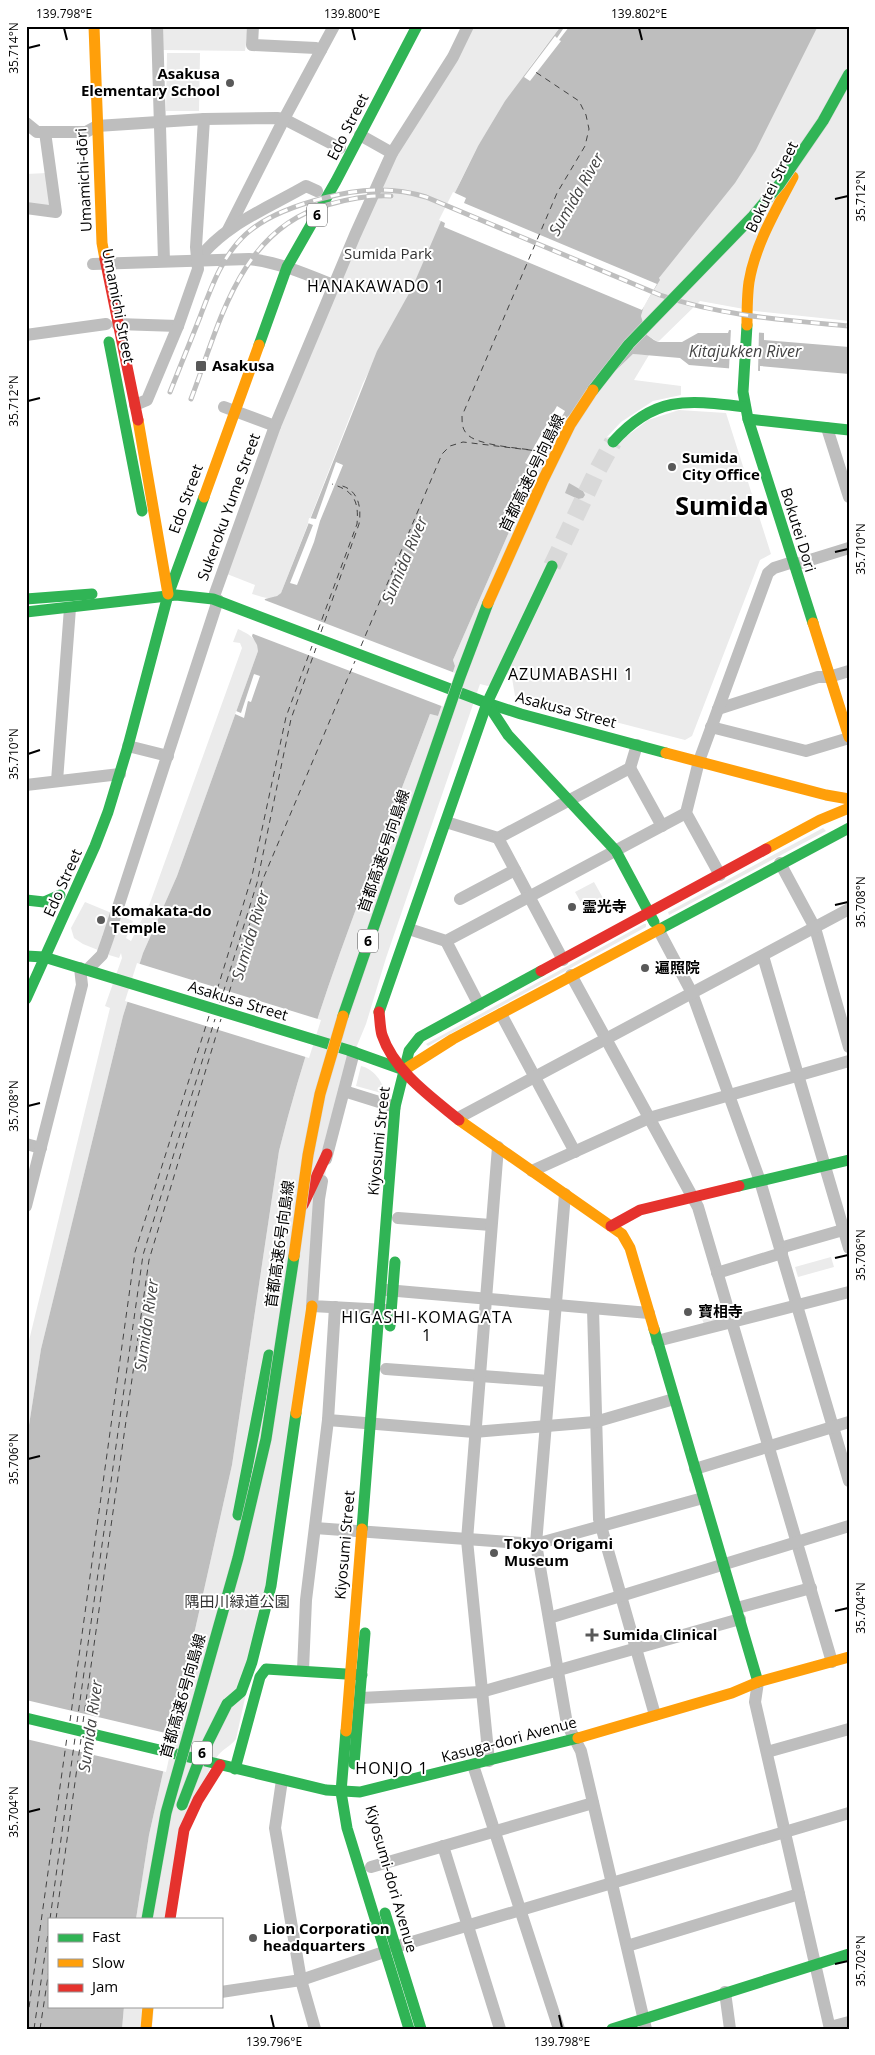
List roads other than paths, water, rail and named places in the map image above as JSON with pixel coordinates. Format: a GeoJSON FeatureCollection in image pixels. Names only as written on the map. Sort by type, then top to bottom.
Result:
{"type":"FeatureCollection","features":[{"type":"Feature","properties":{"kind":"main road","name":"Umamichi-dōri"},"geometry":{"type":"LineString","coordinates":[[94,26],[89,127],[102,243],[95,256],[109,322],[135,405],[164,566]]}},
{"type":"Feature","properties":{"kind":"main road","name":"Edo Street"},"geometry":{"type":"LineString","coordinates":[[331,166],[404,26]]}},
{"type":"Feature","properties":{"kind":"main road","name":"Edo Street"},"geometry":{"type":"LineString","coordinates":[[72,869],[99,806],[128,746],[168,595],[226,408],[282,266],[336,181],[417,26]]}},
{"type":"Feature","properties":{"kind":"main road","name":"Bokutei Street"},"geometry":{"type":"LineString","coordinates":[[747,327],[749,282],[759,248],[849,67]]}},
{"type":"Feature","properties":{"kind":"main road","name":"首都高速6号向島線"},"geometry":{"type":"LineString","coordinates":[[147,1918],[166,1813],[238,1558],[272,1411],[308,1155],[320,1094],[343,1017],[460,677],[492,594],[554,455],[586,398],[629,344],[753,216],[779,185],[813,137],[849,74]]}},
{"type":"Feature","properties":{"kind":"main road"},"geometry":{"type":"LineString","coordinates":[[86,148],[89,127]]}},
{"type":"Feature","properties":{"kind":"main road"},"geometry":{"type":"LineString","coordinates":[[748,239],[791,192],[805,172]]}},
{"type":"Feature","properties":{"kind":"main road","name":"Edo Street"},"geometry":{"type":"LineString","coordinates":[[237,371],[282,266],[319,187]]}},
{"type":"Feature","properties":{"kind":"main road","name":"Umamichi Street"},"geometry":{"type":"LineString","coordinates":[[90,224],[96,277]]}},
{"type":"Feature","properties":{"kind":"main road","name":"Umamichi Street"},"geometry":{"type":"LineString","coordinates":[[109,322],[157,587]]}},
{"type":"Feature","properties":{"kind":"main road","name":"Bokutei Dori"},"geometry":{"type":"LineString","coordinates":[[747,327],[744,372],[745,407],[849,738]]}},
{"type":"Feature","properties":{"kind":"main road"},"geometry":{"type":"LineString","coordinates":[[613,442],[631,422],[641,415],[665,405],[691,402],[745,407]]}},
{"type":"Feature","properties":{"kind":"main road"},"geometry":{"type":"LineString","coordinates":[[748,419],[849,430]]}},
{"type":"Feature","properties":{"kind":"main road","name":"Edo Street"},"geometry":{"type":"LineString","coordinates":[[152,603],[172,543]]}},
{"type":"Feature","properties":{"kind":"main road"},"geometry":{"type":"LineString","coordinates":[[164,566],[168,595]]}},
{"type":"Feature","properties":{"kind":"main road"},"geometry":{"type":"LineString","coordinates":[[552,566],[487,703],[378,1020],[385,1043],[404,1070],[437,1104],[622,1234],[630,1248],[758,1682]]}},
{"type":"Feature","properties":{"kind":"main road"},"geometry":{"type":"LineString","coordinates":[[26,599],[157,587],[168,595]]}},
{"type":"Feature","properties":{"kind":"main road","name":"Asakusa Street"},"geometry":{"type":"LineString","coordinates":[[26,612],[152,603],[168,595],[188,595],[215,600],[487,703],[826,795],[849,798]]}},
{"type":"Feature","properties":{"kind":"main road"},"geometry":{"type":"LineString","coordinates":[[463,707],[471,682]]}},
{"type":"Feature","properties":{"kind":"main road"},"geometry":{"type":"LineString","coordinates":[[487,703],[508,735],[616,852],[658,929]]}},
{"type":"Feature","properties":{"kind":"main road","name":"Edo Street"},"geometry":{"type":"LineString","coordinates":[[26,999],[96,846],[114,774],[113,756]]}},
{"type":"Feature","properties":{"kind":"main road"},"geometry":{"type":"LineString","coordinates":[[404,1070],[409,1051],[420,1037],[820,820],[849,808]]}},
{"type":"Feature","properties":{"kind":"main road"},"geometry":{"type":"LineString","coordinates":[[404,1070],[453,1039],[780,863],[849,828]]}},
{"type":"Feature","properties":{"kind":"main road","name":"Edo Street"},"geometry":{"type":"LineString","coordinates":[[26,900],[46,902],[53,900],[62,890],[52,909]]}},
{"type":"Feature","properties":{"kind":"main road","name":"Asakusa Street"},"geometry":{"type":"LineString","coordinates":[[28,955],[42,962],[63,963],[350,1048],[404,1070]]}},
{"type":"Feature","properties":{"kind":"main road","name":"Asakusa Street"},"geometry":{"type":"LineString","coordinates":[[26,969],[42,962]]}},
{"type":"Feature","properties":{"kind":"main road","name":"首都高速6号向島線"},"geometry":{"type":"LineString","coordinates":[[281,1432],[304,1306],[320,1158],[332,1098],[350,1048]]}},
{"type":"Feature","properties":{"kind":"main road","name":"Kiyosumi Street"},"geometry":{"type":"LineString","coordinates":[[347,1792],[350,1674],[367,1533],[387,1290],[395,1107],[404,1070]]}},
{"type":"Feature","properties":{"kind":"main road","name":"Kiyosumi Street"},"geometry":{"type":"LineString","coordinates":[[403,1154],[406,1106],[404,1070]]}},
{"type":"Feature","properties":{"kind":"main road"},"geometry":{"type":"LineString","coordinates":[[209,1658],[295,1222],[327,1154]]}},
{"type":"Feature","properties":{"kind":"main road"},"geometry":{"type":"LineString","coordinates":[[611,1226],[640,1210],[849,1160]]}},
{"type":"Feature","properties":{"kind":"main road","name":"Kiyosumi Street"},"geometry":{"type":"LineString","coordinates":[[387,1290],[396,1255]]}},
{"type":"Feature","properties":{"kind":"main road","name":"6"},"geometry":{"type":"LineString","coordinates":[[182,1805],[200,1758],[227,1704],[240,1692],[252,1662],[271,1586],[304,1306]]}},
{"type":"Feature","properties":{"kind":"main road","name":"Kiyosumi Street"},"geometry":{"type":"LineString","coordinates":[[385,1310],[389,1341]]}},
{"type":"Feature","properties":{"kind":"main road","name":"Kiyosumi Street"},"geometry":{"type":"LineString","coordinates":[[376,1424],[386,1374]]}},
{"type":"Feature","properties":{"kind":"main road","name":"Kiyosumi Street"},"geometry":{"type":"LineString","coordinates":[[362,1675],[367,1533]]}},
{"type":"Feature","properties":{"kind":"main road","name":"Kasuga-dori Avenue"},"geometry":{"type":"LineString","coordinates":[[26,1718],[282,1780],[347,1792],[376,1790],[574,1738],[732,1692],[758,1682],[849,1657]]}},
{"type":"Feature","properties":{"kind":"main road"},"geometry":{"type":"LineString","coordinates":[[235,1769],[262,1673],[271,1667],[362,1675]]}},
{"type":"Feature","properties":{"kind":"main road","name":"Kiyosumi-dori Avenue"},"geometry":{"type":"LineString","coordinates":[[362,1675],[347,1792],[347,1828],[390,1950],[421,2029]]}},
{"type":"Feature","properties":{"kind":"main road","name":"首都高速6号向島線"},"geometry":{"type":"LineString","coordinates":[[160,1918],[182,1805],[206,1721]]}},
{"type":"Feature","properties":{"kind":"main road"},"geometry":{"type":"LineString","coordinates":[[170,1918],[184,1830],[198,1800],[220,1765]]}},
{"type":"Feature","properties":{"kind":"main road","name":"Kiyosumi-dori Avenue"},"geometry":{"type":"LineString","coordinates":[[347,1792],[371,1867],[409,2029]]}},
{"type":"Feature","properties":{"kind":"main road"},"geometry":{"type":"LineString","coordinates":[[612,2029],[645,2024],[724,1992],[849,1954]]}},
{"type":"Feature","properties":{"kind":"main road"},"geometry":{"type":"LineString","coordinates":[[146,2029],[148,2008]]}},
{"type":"Feature","properties":{"kind":"main road"},"geometry":{"type":"LineString","coordinates":[[157,2029],[159,2008]]}},
{"type":"Feature","properties":{"kind":"street"},"geometry":{"type":"LineString","coordinates":[[157,26],[164,261]]}},
{"type":"Feature","properties":{"kind":"street"},"geometry":{"type":"LineString","coordinates":[[253,26],[252,45],[316,48],[321,50]]}},
{"type":"Feature","properties":{"kind":"street"},"geometry":{"type":"LineString","coordinates":[[228,230],[334,26]]}},
{"type":"Feature","properties":{"kind":"street","name":"Sukeroku Yume Street"},"geometry":{"type":"LineString","coordinates":[[83,969],[104,951],[168,756],[215,600],[275,426],[333,285],[392,153],[453,57],[468,26]]}},
{"type":"Feature","properties":{"kind":"street"},"geometry":{"type":"LineString","coordinates":[[135,405],[146,400],[178,326],[198,269],[196,247],[204,119]]}},
{"type":"Feature","properties":{"kind":"street"},"geometry":{"type":"LineString","coordinates":[[26,123],[37,132],[45,132],[204,119],[284,119],[340,148]]}},
{"type":"Feature","properties":{"kind":"street"},"geometry":{"type":"LineString","coordinates":[[26,208],[56,212],[45,132]]}},
{"type":"Feature","properties":{"kind":"street"},"geometry":{"type":"LineString","coordinates":[[360,135],[392,153]]}},
{"type":"Feature","properties":{"kind":"street"},"geometry":{"type":"LineString","coordinates":[[198,260],[206,248],[228,230],[306,186],[319,187]]}},
{"type":"Feature","properties":{"kind":"street"},"geometry":{"type":"LineString","coordinates":[[95,256],[164,261],[249,259],[282,266],[333,285]]}},
{"type":"Feature","properties":{"kind":"street"},"geometry":{"type":"LineString","coordinates":[[26,335],[109,322],[178,326]]}},
{"type":"Feature","properties":{"kind":"street"},"geometry":{"type":"LineString","coordinates":[[226,408],[275,426]]}},
{"type":"Feature","properties":{"kind":"street"},"geometry":{"type":"LineString","coordinates":[[827,428],[849,498]]}},
{"type":"Feature","properties":{"kind":"street"},"geometry":{"type":"LineString","coordinates":[[720,875],[686,812],[699,761],[768,573],[774,568],[849,548]]}},
{"type":"Feature","properties":{"kind":"street"},"geometry":{"type":"LineString","coordinates":[[57,781],[70,608]]}},
{"type":"Feature","properties":{"kind":"street"},"geometry":{"type":"LineString","coordinates":[[718,709],[818,677],[829,677],[849,671]]}},
{"type":"Feature","properties":{"kind":"street"},"geometry":{"type":"LineString","coordinates":[[711,727],[806,751],[849,738]]}},
{"type":"Feature","properties":{"kind":"street"},"geometry":{"type":"LineString","coordinates":[[446,822],[498,838],[570,802],[630,768],[637,745]]}},
{"type":"Feature","properties":{"kind":"street"},"geometry":{"type":"LineString","coordinates":[[128,746],[168,756]]}},
{"type":"Feature","properties":{"kind":"street"},"geometry":{"type":"LineString","coordinates":[[630,768],[662,826]]}},
{"type":"Feature","properties":{"kind":"street"},"geometry":{"type":"LineString","coordinates":[[26,785],[114,774]]}},
{"type":"Feature","properties":{"kind":"street"},"geometry":{"type":"LineString","coordinates":[[446,941],[616,852],[686,812]]}},
{"type":"Feature","properties":{"kind":"street"},"geometry":{"type":"LineString","coordinates":[[498,838],[563,960]]}},
{"type":"Feature","properties":{"kind":"street"},"geometry":{"type":"LineString","coordinates":[[780,863],[815,928],[849,1047]]}},
{"type":"Feature","properties":{"kind":"street"},"geometry":{"type":"LineString","coordinates":[[460,899],[515,870]]}},
{"type":"Feature","properties":{"kind":"street"},"geometry":{"type":"LineString","coordinates":[[458,1118],[849,909]]}},
{"type":"Feature","properties":{"kind":"street"},"geometry":{"type":"LineString","coordinates":[[409,929],[446,941],[479,1005]]}},
{"type":"Feature","properties":{"kind":"street"},"geometry":{"type":"LineString","coordinates":[[658,929],[692,994],[760,1181],[849,1481]]}},
{"type":"Feature","properties":{"kind":"street"},"geometry":{"type":"LineString","coordinates":[[763,956],[849,1248]]}},
{"type":"Feature","properties":{"kind":"street"},"geometry":{"type":"LineString","coordinates":[[26,1206],[82,985],[83,969]]}},
{"type":"Feature","properties":{"kind":"street"},"geometry":{"type":"LineString","coordinates":[[571,975],[693,1197],[732,1321],[832,1662]]}},
{"type":"Feature","properties":{"kind":"street"},"geometry":{"type":"LineString","coordinates":[[501,1014],[574,1152]]}},
{"type":"Feature","properties":{"kind":"street"},"geometry":{"type":"LineString","coordinates":[[350,1048],[344,1091],[327,1154],[304,1306],[385,1310]]}},
{"type":"Feature","properties":{"kind":"street"},"geometry":{"type":"LineString","coordinates":[[532,1171],[649,1118],[849,1060]]}},
{"type":"Feature","properties":{"kind":"street"},"geometry":{"type":"LineString","coordinates":[[344,1091],[395,1107]]}},
{"type":"Feature","properties":{"kind":"street"},"geometry":{"type":"LineString","coordinates":[[26,1144],[41,1148]]}},
{"type":"Feature","properties":{"kind":"street"},"geometry":{"type":"LineString","coordinates":[[489,1761],[467,1540],[474,1432],[498,1147]]}},
{"type":"Feature","properties":{"kind":"street"},"geometry":{"type":"LineString","coordinates":[[565,1194],[536,1544],[567,1724],[580,1751],[645,2024]]}},
{"type":"Feature","properties":{"kind":"street"},"geometry":{"type":"LineString","coordinates":[[398,1218],[491,1226]]}},
{"type":"Feature","properties":{"kind":"street"},"geometry":{"type":"LineString","coordinates":[[717,1273],[843,1230]]}},
{"type":"Feature","properties":{"kind":"street"},"geometry":{"type":"LineString","coordinates":[[387,1290],[649,1313]]}},
{"type":"Feature","properties":{"kind":"street"},"geometry":{"type":"LineString","coordinates":[[657,1341],[849,1292]]}},
{"type":"Feature","properties":{"kind":"street"},"geometry":{"type":"LineString","coordinates":[[302,1670],[306,1600],[328,1420],[335,1307]]}},
{"type":"Feature","properties":{"kind":"street"},"geometry":{"type":"LineString","coordinates":[[593,1309],[595,1422],[600,1528],[654,1715]]}},
{"type":"Feature","properties":{"kind":"street"},"geometry":{"type":"LineString","coordinates":[[386,1374],[479,1376],[549,1381]]}},
{"type":"Feature","properties":{"kind":"street"},"geometry":{"type":"LineString","coordinates":[[328,1420],[474,1432],[595,1422],[674,1399]]}},
{"type":"Feature","properties":{"kind":"street"},"geometry":{"type":"LineString","coordinates":[[695,1468],[849,1422]]}},
{"type":"Feature","properties":{"kind":"street"},"geometry":{"type":"LineString","coordinates":[[315,1528],[536,1544],[600,1528],[703,1498]]}},
{"type":"Feature","properties":{"kind":"street"},"geometry":{"type":"LineString","coordinates":[[549,1618],[849,1526]]}},
{"type":"Feature","properties":{"kind":"street"},"geometry":{"type":"LineString","coordinates":[[360,1698],[481,1692],[635,1648],[811,1588]]}},
{"type":"Feature","properties":{"kind":"street"},"geometry":{"type":"LineString","coordinates":[[758,1682],[755,1699],[830,2028],[849,2022]]}},
{"type":"Feature","properties":{"kind":"street"},"geometry":{"type":"LineString","coordinates":[[767,1752],[849,1729]]}},
{"type":"Feature","properties":{"kind":"street"},"geometry":{"type":"LineString","coordinates":[[473,1765],[493,1832],[559,2029]]}},
{"type":"Feature","properties":{"kind":"street"},"geometry":{"type":"LineString","coordinates":[[282,1780],[275,1828],[301,1980],[316,2029]]}},
{"type":"Feature","properties":{"kind":"street"},"geometry":{"type":"LineString","coordinates":[[371,1867],[593,1803]]}},
{"type":"Feature","properties":{"kind":"street"},"geometry":{"type":"LineString","coordinates":[[222,1992],[301,1980],[520,1910],[849,1813]]}},
{"type":"Feature","properties":{"kind":"street"},"geometry":{"type":"LineString","coordinates":[[443,1846],[500,2029]]}},
{"type":"Feature","properties":{"kind":"street"},"geometry":{"type":"LineString","coordinates":[[627,1946],[799,1894]]}},
{"type":"Feature","properties":{"kind":"street"},"geometry":{"type":"LineString","coordinates":[[724,1992],[730,2029]]}},
{"type":"Feature","properties":{"kind":"water"},"geometry":{"type":"Polygon","coordinates":[[[561,26],[818,26],[756,150],[735,183],[659,278],[660,280],[644,306],[641,316],[647,335],[658,342],[682,342],[698,333],[728,333],[729,330],[764,333],[764,340],[849,347],[849,374],[760,366],[760,371],[689,365],[680,358],[633,354],[555,429],[548,443],[453,660],[455,666],[438,716],[430,714],[348,931],[294,1095],[279,1151],[232,1465],[149,1835],[136,1918],[48,1918],[48,2008],[124,2008],[122,2029],[26,2029],[26,1444],[41,1349],[123,1016],[143,953],[177,876],[258,651],[252,636],[265,599],[281,593],[377,351],[412,288],[441,221],[478,146],[505,101],[561,26]]]}},
{"type":"Feature","properties":{"kind":"water"},"geometry":{"type":"Polygon","coordinates":[[[569,483],[583,491],[585,495],[583,498],[578,499],[565,493],[569,483]]]}},
{"type":"Feature","properties":{"kind":"tunnel"},"geometry":{"type":"LineString","coordinates":[[552,566],[596,473],[613,442]]}},
{"type":"Feature","properties":{"kind":"railway"},"geometry":{"type":"LineString","coordinates":[[170,392],[213,284],[230,252],[246,234],[263,221],[303,204],[362,191],[400,191],[426,197],[660,295],[683,302],[753,316],[849,326]]}},
{"type":"Feature","properties":{"kind":"railway"},"geometry":{"type":"LineString","coordinates":[[191,399],[212,340],[237,283],[253,257],[273,235],[297,217],[327,205],[359,198],[391,196]]}},
{"type":"Feature","properties":{"kind":"place","name":"Asakusa Elementary School"},"geometry":{"type":"Point","coordinates":[230,83]}},
{"type":"Feature","properties":{"kind":"place","name":"Asakusa"},"geometry":{"type":"Point","coordinates":[201,366]}},
{"type":"Feature","properties":{"kind":"place","name":"Sumida City Office"},"geometry":{"type":"Point","coordinates":[672,467]}},
{"type":"Feature","properties":{"kind":"place","name":"霊光寺"},"geometry":{"type":"Point","coordinates":[572,907]}},
{"type":"Feature","properties":{"kind":"place","name":"Komakata-do Temple"},"geometry":{"type":"Point","coordinates":[101,920]}},
{"type":"Feature","properties":{"kind":"place","name":"遍照院"},"geometry":{"type":"Point","coordinates":[645,968]}},
{"type":"Feature","properties":{"kind":"place","name":"寶相寺"},"geometry":{"type":"Point","coordinates":[688,1312]}},
{"type":"Feature","properties":{"kind":"place","name":"Tokyo Origami Museum"},"geometry":{"type":"Point","coordinates":[494,1553]}},
{"type":"Feature","properties":{"kind":"place","name":"Sumida Clinical"},"geometry":{"type":"Point","coordinates":[592,1635]}},
{"type":"Feature","properties":{"kind":"place","name":"Lion Corporation headquarters"},"geometry":{"type":"Point","coordinates":[253,1938]}},
{"type":"Feature","properties":{"kind":"district","name":"HANAKAWADO 1"},"geometry":{"type":"Point","coordinates":[376,286]}},
{"type":"Feature","properties":{"kind":"district","name":"Sumida"},"geometry":{"type":"Point","coordinates":[722,506]}},
{"type":"Feature","properties":{"kind":"district","name":"AZUMABASHI 1"},"geometry":{"type":"Point","coordinates":[571,674]}},
{"type":"Feature","properties":{"kind":"district","name":"HIGASHI-KOMAGATA 1"},"geometry":{"type":"Point","coordinates":[427,1326]}},
{"type":"Feature","properties":{"kind":"district","name":"HONJO 1"},"geometry":{"type":"Point","coordinates":[392,1768]}},
{"type":"Feature","properties":{"kind":"water label","name":"Sumida River"},"geometry":{"type":"Point","coordinates":[576,194]}},
{"type":"Feature","properties":{"kind":"water label","name":"Kitajukken River"},"geometry":{"type":"Point","coordinates":[745,351]}},
{"type":"Feature","properties":{"kind":"water label","name":"Sumida River"},"geometry":{"type":"Point","coordinates":[404,560]}},
{"type":"Feature","properties":{"kind":"water label","name":"Sumida River"},"geometry":{"type":"Point","coordinates":[250,935]}},
{"type":"Feature","properties":{"kind":"water label","name":"Sumida River"},"geometry":{"type":"Point","coordinates":[146,1325]}},
{"type":"Feature","properties":{"kind":"water label","name":"Sumida River"},"geometry":{"type":"Point","coordinates":[90,1726]}},
{"type":"Feature","properties":{"kind":"park label","name":"Sumida Park"},"geometry":{"type":"Point","coordinates":[388,254]}},
{"type":"Feature","properties":{"kind":"park label","name":"隅田川緑道公園"},"geometry":{"type":"Point","coordinates":[237,1602]}}]}
